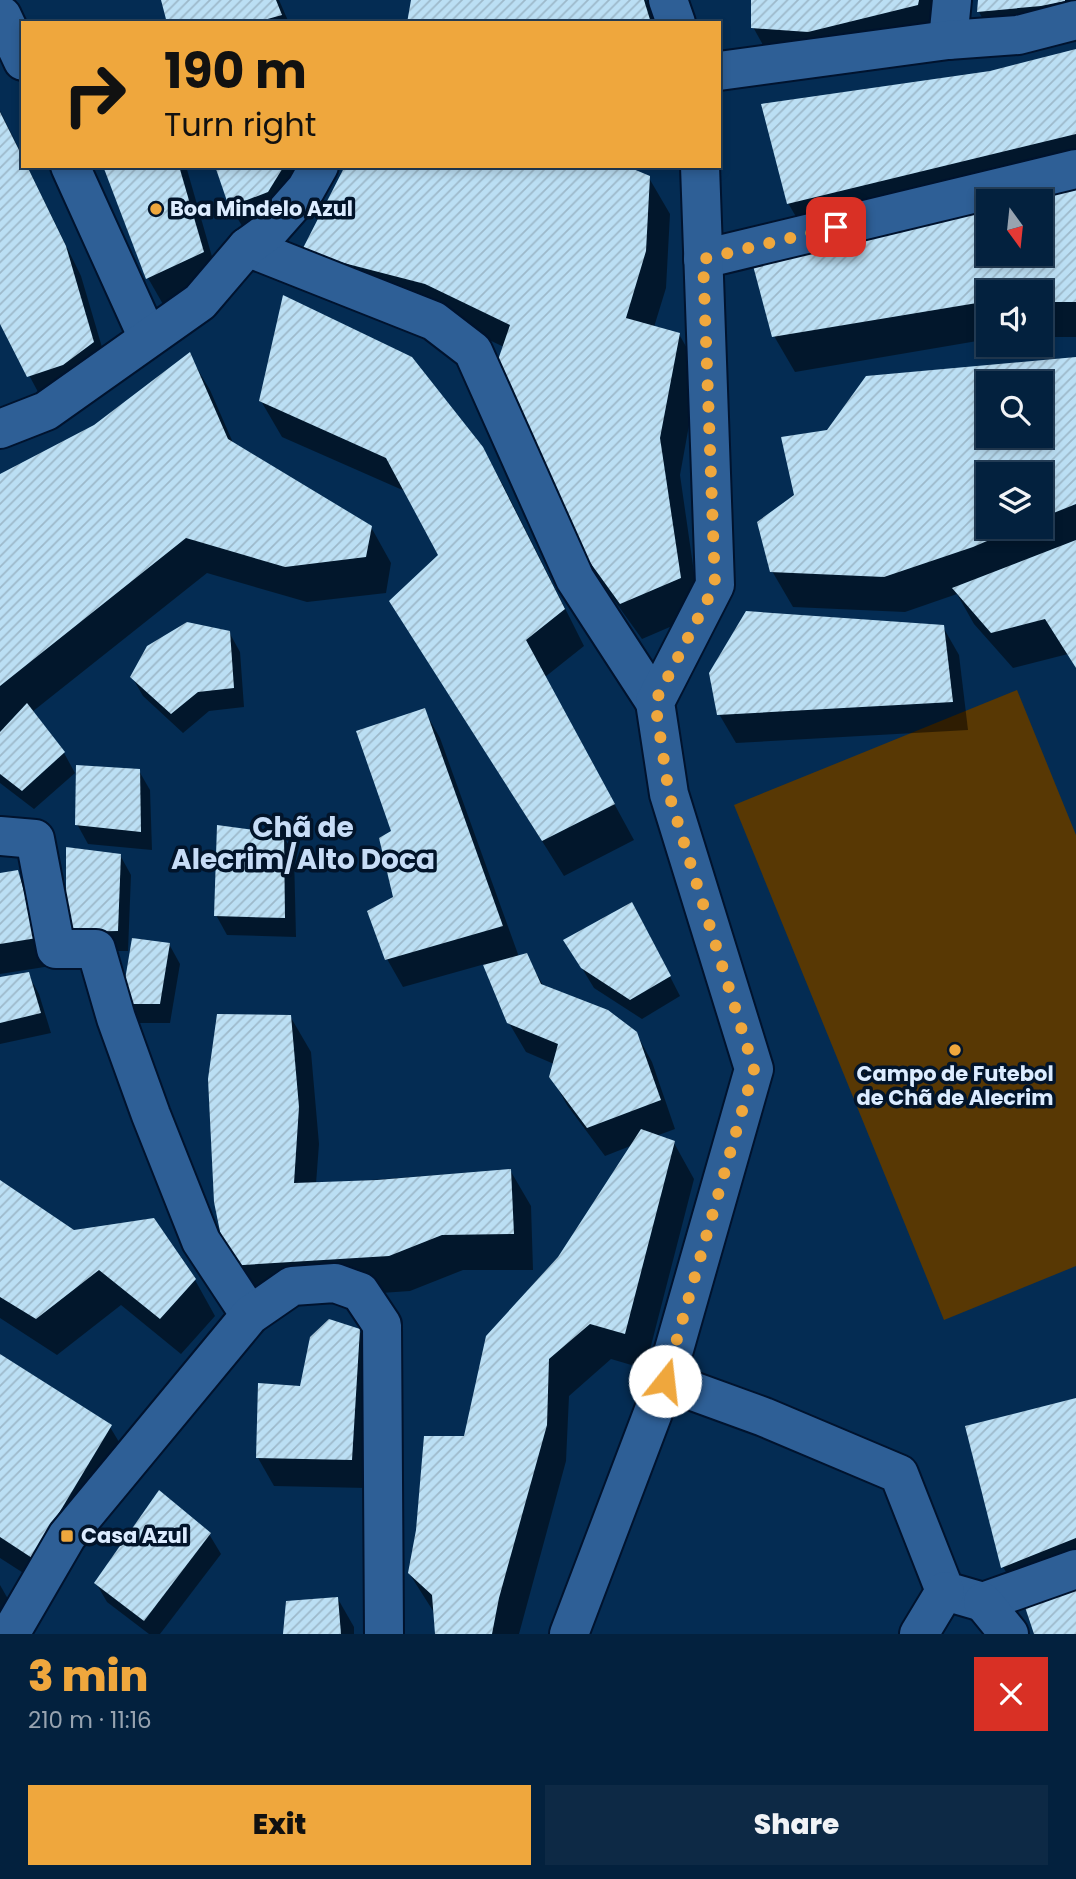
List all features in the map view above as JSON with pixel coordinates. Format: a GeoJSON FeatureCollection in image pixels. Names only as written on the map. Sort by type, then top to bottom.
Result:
{"type":"FeatureCollection","features":[{"type":"Feature","properties":{"kind":"street"},"geometry":{"type":"LineString","coordinates":[[668,0],[675,21]]}},
{"type":"Feature","properties":{"kind":"street"},"geometry":{"type":"LineString","coordinates":[[948,40],[952,0]]}},
{"type":"Feature","properties":{"kind":"street"},"geometry":{"type":"LineString","coordinates":[[11,11],[21,53]]}},
{"type":"Feature","properties":{"kind":"street"},"geometry":{"type":"LineString","coordinates":[[721,71],[948,40],[1018,35],[1076,20]]}},
{"type":"Feature","properties":{"kind":"street"},"geometry":{"type":"LineString","coordinates":[[71,168],[148,338]]}},
{"type":"Feature","properties":{"kind":"street"},"geometry":{"type":"LineString","coordinates":[[0,429],[46,411],[200,302],[247,247],[269,231],[306,189],[318,168]]}},
{"type":"Feature","properties":{"kind":"street"},"geometry":{"type":"LineString","coordinates":[[655,702],[715,585],[700,168]]}},
{"type":"Feature","properties":{"kind":"street"},"geometry":{"type":"LineString","coordinates":[[703,259],[1076,169]]}},
{"type":"Feature","properties":{"kind":"street"},"geometry":{"type":"LineString","coordinates":[[247,247],[434,321],[472,351],[575,579],[655,702],[669,794],[754,1069],[665,1381],[569,1634]]}},
{"type":"Feature","properties":{"kind":"street"},"geometry":{"type":"LineString","coordinates":[[0,836],[35,839],[56,949],[96,949],[133,1067],[201,1241],[250,1315]]}},
{"type":"Feature","properties":{"kind":"street"},"geometry":{"type":"LineString","coordinates":[[10,1634],[67,1536],[250,1315],[292,1286],[335,1283],[360,1292],[383,1325],[384,1634]]}},
{"type":"Feature","properties":{"kind":"street"},"geometry":{"type":"LineString","coordinates":[[665,1381],[764,1417],[899,1474],[946,1591]]}},
{"type":"Feature","properties":{"kind":"street"},"geometry":{"type":"LineString","coordinates":[[983,1602],[1076,1569]]}},
{"type":"Feature","properties":{"kind":"street"},"geometry":{"type":"LineString","coordinates":[[946,1591],[983,1602],[1009,1634]]}},
{"type":"Feature","properties":{"kind":"street"},"geometry":{"type":"LineString","coordinates":[[919,1634],[946,1591]]}},
{"type":"Feature","properties":{"kind":"shaded area","name":"Campo de Futebol de Chã de Alecrim"},"geometry":{"type":"Polygon","coordinates":[[[1017,690],[1076,835],[1076,1266],[944,1320],[734,805],[1017,690]]]}},
{"type":"Feature","properties":{"kind":"building"},"geometry":{"type":"Polygon","coordinates":[[[161,0],[276,0],[282,15],[260,21],[166,21],[161,0]]]}},
{"type":"Feature","properties":{"kind":"building"},"geometry":{"type":"Polygon","coordinates":[[[411,0],[644,0],[650,21],[407,21],[411,0]]]}},
{"type":"Feature","properties":{"kind":"building"},"geometry":{"type":"Polygon","coordinates":[[[751,0],[919,0],[918,5],[808,32],[751,28],[751,0]]]}},
{"type":"Feature","properties":{"kind":"building"},"geometry":{"type":"Polygon","coordinates":[[[978,0],[1065,0],[1065,1],[977,12],[978,0]]]}},
{"type":"Feature","properties":{"kind":"building"},"geometry":{"type":"Polygon","coordinates":[[[1076,49],[1076,134],[787,204],[761,104],[990,71],[1076,49]]]}},
{"type":"Feature","properties":{"kind":"building"},"geometry":{"type":"Polygon","coordinates":[[[0,112],[21,154],[21,168],[28,168],[66,246],[94,342],[63,365],[27,377],[0,324],[0,112]]]}},
{"type":"Feature","properties":{"kind":"building","name":"Boa Mindelo Azul"},"geometry":{"type":"Polygon","coordinates":[[[104,168],[180,168],[204,252],[146,279],[104,168]]]}},
{"type":"Feature","properties":{"kind":"building"},"geometry":{"type":"Polygon","coordinates":[[[216,168],[283,168],[268,192],[229,207],[216,168]]]}},
{"type":"Feature","properties":{"kind":"building"},"geometry":{"type":"Polygon","coordinates":[[[344,168],[631,168],[650,176],[646,251],[626,318],[680,333],[660,438],[681,578],[620,604],[563,525],[498,360],[510,325],[425,284],[301,252],[344,168]]]}},
{"type":"Feature","properties":{"kind":"building"},"geometry":{"type":"Polygon","coordinates":[[[1076,187],[1076,302],[1053,302],[1053,280],[976,280],[976,303],[772,337],[751,258],[976,209],[976,266],[1054,266],[1054,192],[1076,187]]]}},
{"type":"Feature","properties":{"kind":"building"},"geometry":{"type":"Polygon","coordinates":[[[283,295],[412,357],[483,447],[565,609],[526,640],[615,804],[542,841],[389,601],[438,555],[386,458],[259,401],[283,295]]]}},
{"type":"Feature","properties":{"kind":"building"},"geometry":{"type":"Polygon","coordinates":[[[190,352],[228,439],[372,526],[366,557],[285,567],[186,538],[0,686],[0,474],[94,425],[190,352]]]}},
{"type":"Feature","properties":{"kind":"building"},"geometry":{"type":"Polygon","coordinates":[[[1076,357],[1076,504],[1053,513],[1053,462],[976,462],[976,539],[992,539],[884,577],[770,572],[757,522],[794,495],[781,437],[827,430],[866,376],[1076,357]]]}},
{"type":"Feature","properties":{"kind":"building"},"geometry":{"type":"Polygon","coordinates":[[[1076,540],[1076,668],[1045,619],[991,633],[952,588],[1076,540]]]}},
{"type":"Feature","properties":{"kind":"building"},"geometry":{"type":"Polygon","coordinates":[[[746,611],[944,625],[953,702],[717,715],[709,673],[746,611]]]}},
{"type":"Feature","properties":{"kind":"building"},"geometry":{"type":"Polygon","coordinates":[[[187,622],[230,631],[234,688],[198,692],[171,714],[130,677],[147,646],[187,622]]]}},
{"type":"Feature","properties":{"kind":"building"},"geometry":{"type":"Polygon","coordinates":[[[27,703],[65,752],[22,791],[0,774],[0,732],[27,703]]]}},
{"type":"Feature","properties":{"kind":"building"},"geometry":{"type":"Polygon","coordinates":[[[425,708],[503,926],[385,960],[367,911],[393,897],[379,838],[391,831],[356,731],[425,708]]]}},
{"type":"Feature","properties":{"kind":"building"},"geometry":{"type":"Polygon","coordinates":[[[76,765],[140,769],[141,832],[75,825],[76,765]]]}},
{"type":"Feature","properties":{"kind":"building"},"geometry":{"type":"Polygon","coordinates":[[[217,825],[284,834],[285,918],[214,916],[217,825]]]}},
{"type":"Feature","properties":{"kind":"building"},"geometry":{"type":"Polygon","coordinates":[[[66,847],[121,854],[118,931],[66,932],[66,847]]]}},
{"type":"Feature","properties":{"kind":"building"},"geometry":{"type":"Polygon","coordinates":[[[18,870],[37,938],[0,944],[0,873],[18,870]]]}},
{"type":"Feature","properties":{"kind":"building"},"geometry":{"type":"Polygon","coordinates":[[[632,902],[671,976],[630,1000],[581,968],[563,940],[632,902]]]}},
{"type":"Feature","properties":{"kind":"building"},"geometry":{"type":"Polygon","coordinates":[[[132,938],[170,943],[160,1004],[121,1004],[132,938]]]}},
{"type":"Feature","properties":{"kind":"building"},"geometry":{"type":"Polygon","coordinates":[[[527,953],[541,984],[608,1010],[637,1032],[661,1100],[587,1128],[549,1077],[558,1044],[507,1023],[483,965],[527,953]]]}},
{"type":"Feature","properties":{"kind":"building"},"geometry":{"type":"Polygon","coordinates":[[[29,972],[41,1013],[0,1023],[0,977],[29,972]]]}},
{"type":"Feature","properties":{"kind":"building"},"geometry":{"type":"Polygon","coordinates":[[[217,1014],[291,1015],[299,1107],[294,1183],[377,1180],[511,1169],[514,1234],[442,1235],[389,1256],[227,1266],[214,1202],[208,1079],[217,1014]]]}},
{"type":"Feature","properties":{"kind":"building"},"geometry":{"type":"Polygon","coordinates":[[[641,1129],[675,1141],[625,1334],[590,1324],[549,1359],[547,1425],[499,1598],[492,1634],[435,1634],[432,1595],[408,1573],[416,1530],[424,1436],[464,1436],[486,1336],[558,1257],[641,1129]]]}},
{"type":"Feature","properties":{"kind":"building"},"geometry":{"type":"Polygon","coordinates":[[[0,1180],[74,1230],[154,1218],[196,1279],[160,1319],[99,1270],[36,1319],[0,1297],[0,1180]]]}},
{"type":"Feature","properties":{"kind":"building"},"geometry":{"type":"Polygon","coordinates":[[[329,1319],[360,1329],[352,1460],[256,1458],[258,1383],[300,1386],[310,1337],[329,1319]]]}},
{"type":"Feature","properties":{"kind":"building"},"geometry":{"type":"Polygon","coordinates":[[[0,1354],[112,1425],[32,1558],[0,1537],[0,1354]]]}},
{"type":"Feature","properties":{"kind":"building"},"geometry":{"type":"Polygon","coordinates":[[[1076,1398],[1076,1538],[1001,1568],[965,1426],[1076,1398]]]}},
{"type":"Feature","properties":{"kind":"building"},"geometry":{"type":"Polygon","coordinates":[[[159,1490],[211,1533],[144,1621],[94,1583],[159,1490]]]}},
{"type":"Feature","properties":{"kind":"building"},"geometry":{"type":"Polygon","coordinates":[[[1076,1588],[1076,1634],[1034,1634],[1025,1607],[1076,1588]]]}},
{"type":"Feature","properties":{"kind":"building"},"geometry":{"type":"Polygon","coordinates":[[[338,1597],[341,1634],[283,1634],[286,1601],[338,1597]]]}},
{"type":"Feature","properties":{"kind":"place","name":"Boa Mindelo Azul"},"geometry":{"type":"Point","coordinates":[156,209]}},
{"type":"Feature","properties":{"kind":"place","name":"Campo de Futebol de Chã de Alecrim"},"geometry":{"type":"Point","coordinates":[955,1050]}},
{"type":"Feature","properties":{"kind":"place","name":"Casa Azul"},"geometry":{"type":"Point","coordinates":[67,1536]}},
{"type":"Feature","properties":{"kind":"district","name":"Chã de Alecrim/Alto Doca"},"geometry":{"type":"Point","coordinates":[303,843]}},
{"type":"Feature","properties":{"kind":"route"},"geometry":{"type":"LineString","coordinates":[[665,1381],[754,1069],[669,794],[655,702],[715,585],[703,259],[836,227]]}}]}
